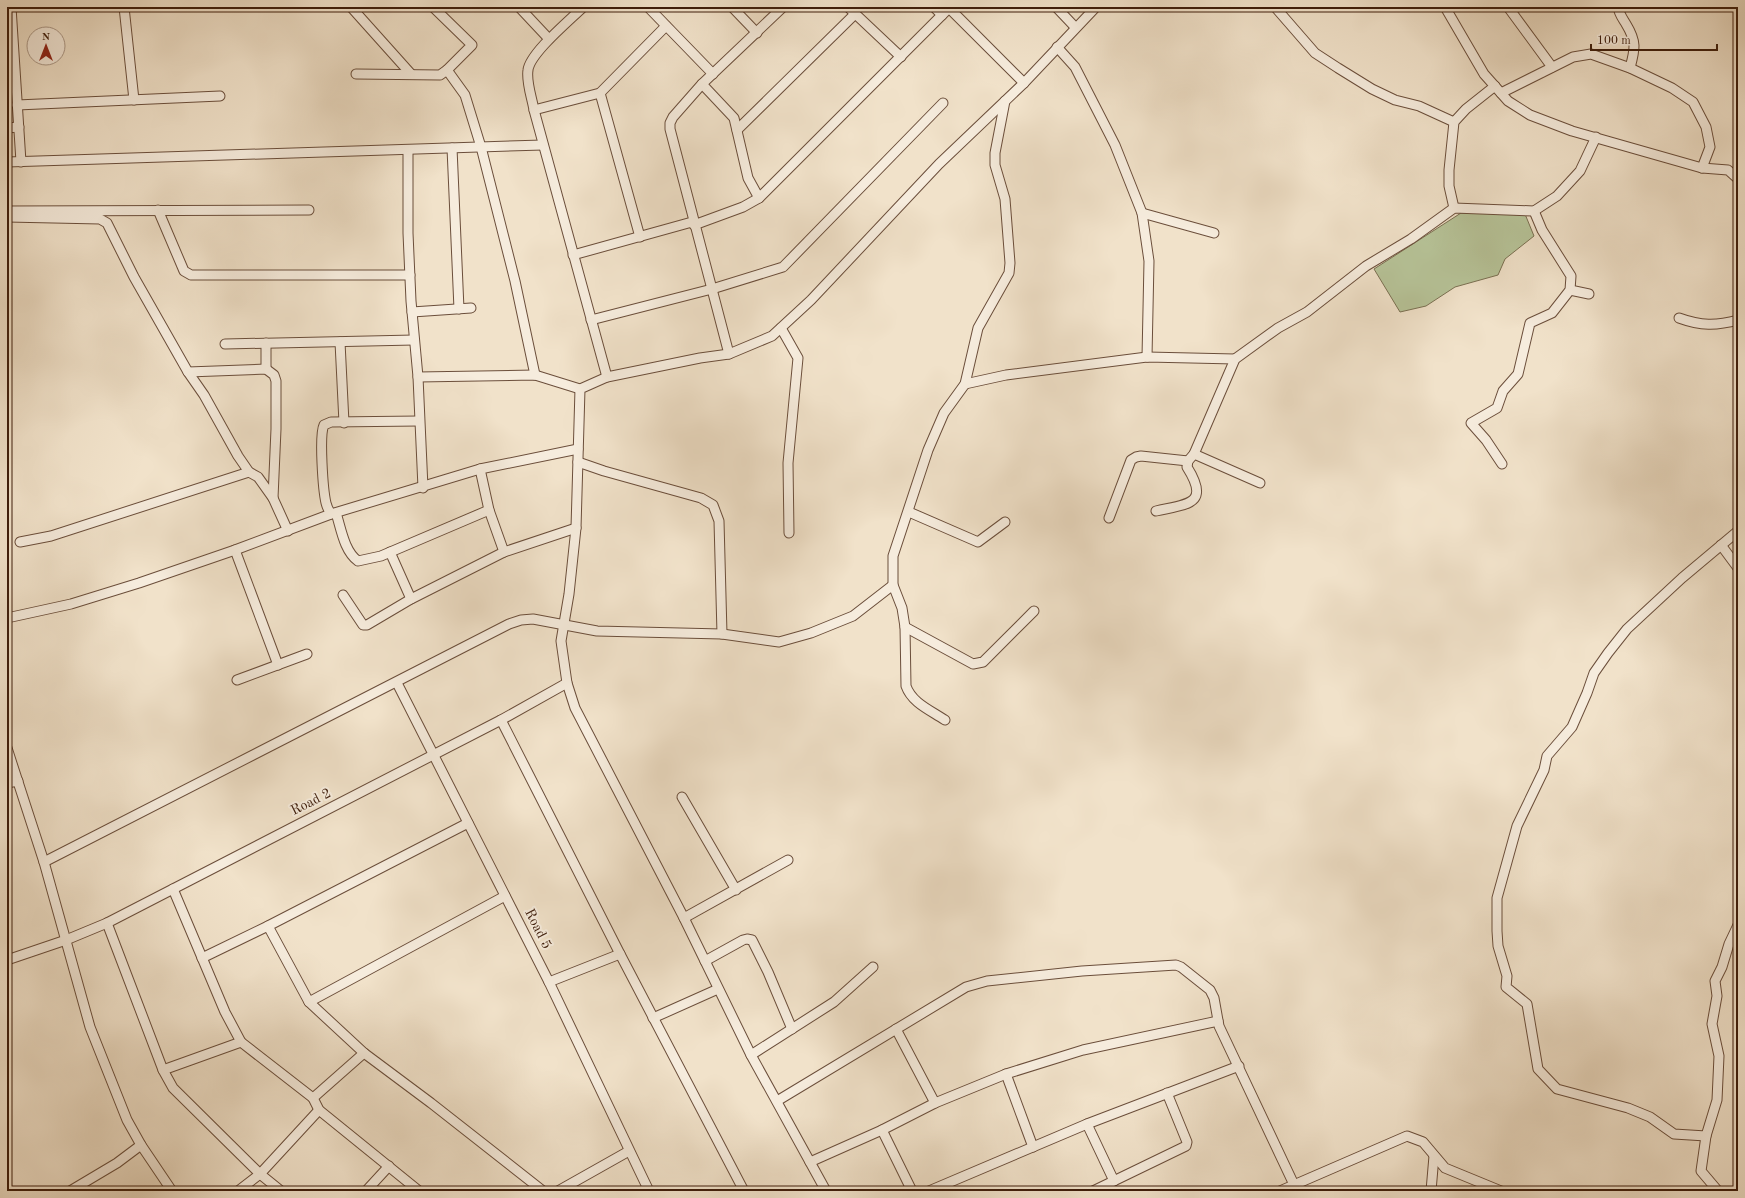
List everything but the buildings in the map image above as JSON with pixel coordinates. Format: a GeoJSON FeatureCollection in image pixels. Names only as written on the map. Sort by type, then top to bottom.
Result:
{"type":"FeatureCollection","features":[{"type":"Feature","properties":{"kind":"street"},"geometry":{"type":"LineString","coordinates":[[11,7],[21,162]]}},
{"type":"Feature","properties":{"kind":"street"},"geometry":{"type":"LineString","coordinates":[[124,7],[134,100]]}},
{"type":"Feature","properties":{"kind":"street"},"geometry":{"type":"LineString","coordinates":[[350,7],[412,74]]}},
{"type":"Feature","properties":{"kind":"street"},"geometry":{"type":"LineString","coordinates":[[356,74],[440,75],[447,70],[472,45],[433,7]]}},
{"type":"Feature","properties":{"kind":"street"},"geometry":{"type":"LineString","coordinates":[[519,7],[549,39]]}},
{"type":"Feature","properties":{"kind":"street"},"geometry":{"type":"LineString","coordinates":[[583,7],[549,39],[528,68],[534,110],[607,378]]}},
{"type":"Feature","properties":{"kind":"street"},"geometry":{"type":"LineString","coordinates":[[648,7],[713,74]]}},
{"type":"Feature","properties":{"kind":"street"},"geometry":{"type":"LineString","coordinates":[[732,7],[757,33]]}},
{"type":"Feature","properties":{"kind":"street"},"geometry":{"type":"LineString","coordinates":[[729,354],[694,225],[670,129],[670,123],[673,117],[702,84],[783,7]]}},
{"type":"Feature","properties":{"kind":"street"},"geometry":{"type":"LineString","coordinates":[[848,7],[901,57]]}},
{"type":"Feature","properties":{"kind":"street"},"geometry":{"type":"LineString","coordinates":[[934,7],[942,15]]}},
{"type":"Feature","properties":{"kind":"street"},"geometry":{"type":"LineString","coordinates":[[573,255],[692,222],[694,225],[743,207],[759,198],[950,7],[1024,83]]}},
{"type":"Feature","properties":{"kind":"street"},"geometry":{"type":"LineString","coordinates":[[1056,7],[1075,27]]}},
{"type":"Feature","properties":{"kind":"street"},"geometry":{"type":"LineString","coordinates":[[418,377],[535,375],[580,389],[607,378],[700,358],[729,354],[772,336],[811,300],[939,164],[1024,83],[1075,27],[1096,7]]}},
{"type":"Feature","properties":{"kind":"street"},"geometry":{"type":"LineString","coordinates":[[1275,7],[1315,53],[1338,68],[1372,89],[1395,100],[1419,106],[1454,122]]}},
{"type":"Feature","properties":{"kind":"street"},"geometry":{"type":"LineString","coordinates":[[1445,7],[1484,74],[1508,101],[1530,115],[1572,131],[1702,168],[1728,170],[1738,179]]}},
{"type":"Feature","properties":{"kind":"street"},"geometry":{"type":"LineString","coordinates":[[1508,7],[1552,67]]}},
{"type":"Feature","properties":{"kind":"street"},"geometry":{"type":"LineString","coordinates":[[1618,7],[1619,12],[1635,40],[1635,50],[1630,68]]}},
{"type":"Feature","properties":{"kind":"street"},"geometry":{"type":"LineString","coordinates":[[737,130],[856,14]]}},
{"type":"Feature","properties":{"kind":"street"},"geometry":{"type":"LineString","coordinates":[[534,110],[600,93],[666,26]]}},
{"type":"Feature","properties":{"kind":"street"},"geometry":{"type":"LineString","coordinates":[[1057,47],[1075,67],[1115,145],[1142,212],[1149,261],[1147,357]]}},
{"type":"Feature","properties":{"kind":"street"},"geometry":{"type":"LineString","coordinates":[[1454,208],[1449,186],[1449,170],[1454,122],[1466,109],[1498,90],[1573,57],[1591,54],[1630,68],[1672,88],[1693,102],[1706,127],[1710,147],[1702,168]]}},
{"type":"Feature","properties":{"kind":"street"},"geometry":{"type":"LineString","coordinates":[[447,70],[465,95],[481,147],[515,281],[535,375]]}},
{"type":"Feature","properties":{"kind":"street"},"geometry":{"type":"LineString","coordinates":[[702,84],[734,118],[748,178],[759,198]]}},
{"type":"Feature","properties":{"kind":"street"},"geometry":{"type":"LineString","coordinates":[[600,93],[640,237]]}},
{"type":"Feature","properties":{"kind":"street"},"geometry":{"type":"LineString","coordinates":[[17,105],[220,96]]}},
{"type":"Feature","properties":{"kind":"street"},"geometry":{"type":"LineString","coordinates":[[945,720],[914,699],[906,686],[905,627],[902,608],[893,585],[894,556],[928,450],[944,413],[965,384],[978,328],[1009,273],[1010,263],[1005,199],[995,165],[995,153],[1005,101]]}},
{"type":"Feature","properties":{"kind":"street"},"geometry":{"type":"LineString","coordinates":[[591,320],[712,289],[783,267],[943,103]]}},
{"type":"Feature","properties":{"kind":"street"},"geometry":{"type":"LineString","coordinates":[[7,128],[19,127]]}},
{"type":"Feature","properties":{"kind":"street"},"geometry":{"type":"LineString","coordinates":[[1156,511],[1191,503],[1195,499],[1197,492],[1196,484],[1187,468],[1188,461],[1194,454],[1235,359],[1278,328],[1307,312],[1366,266],[1411,239],[1454,208],[1534,211],[1558,196],[1580,171],[1596,137]]}},
{"type":"Feature","properties":{"kind":"street"},"geometry":{"type":"LineString","coordinates":[[7,162],[543,145]]}},
{"type":"Feature","properties":{"kind":"street"},"geometry":{"type":"LineString","coordinates":[[452,148],[458,308]]}},
{"type":"Feature","properties":{"kind":"street"},"geometry":{"type":"LineString","coordinates":[[408,150],[410,275],[418,377],[423,488]]}},
{"type":"Feature","properties":{"kind":"street"},"geometry":{"type":"LineString","coordinates":[[158,210],[184,271],[190,275],[410,275]]}},
{"type":"Feature","properties":{"kind":"street"},"geometry":{"type":"LineString","coordinates":[[7,211],[309,210]]}},
{"type":"Feature","properties":{"kind":"street"},"geometry":{"type":"LineString","coordinates":[[1502,464],[1486,440],[1470,423],[1497,408],[1503,391],[1518,374],[1530,323],[1552,313],[1570,290],[1571,276],[1542,230],[1534,211]]}},
{"type":"Feature","properties":{"kind":"street"},"geometry":{"type":"LineString","coordinates":[[1142,212],[1214,233]]}},
{"type":"Feature","properties":{"kind":"street"},"geometry":{"type":"LineString","coordinates":[[7,217],[100,219],[107,223],[134,277],[188,372],[204,395],[238,456],[249,472],[258,477],[273,498],[288,531]]}},
{"type":"Feature","properties":{"kind":"street"},"geometry":{"type":"LineString","coordinates":[[1570,290],[1589,294]]}},
{"type":"Feature","properties":{"kind":"street"},"geometry":{"type":"LineString","coordinates":[[412,312],[472,308]]}},
{"type":"Feature","properties":{"kind":"street"},"geometry":{"type":"LineString","coordinates":[[1679,318],[1690,322],[1720,325],[1738,320]]}},
{"type":"Feature","properties":{"kind":"street"},"geometry":{"type":"LineString","coordinates":[[781,328],[798,358],[788,463],[789,532]]}},
{"type":"Feature","properties":{"kind":"street"},"geometry":{"type":"LineString","coordinates":[[225,344],[414,340]]}},
{"type":"Feature","properties":{"kind":"street"},"geometry":{"type":"LineString","coordinates":[[340,342],[344,423]]}},
{"type":"Feature","properties":{"kind":"street"},"geometry":{"type":"LineString","coordinates":[[266,344],[266,369]]}},
{"type":"Feature","properties":{"kind":"street"},"geometry":{"type":"LineString","coordinates":[[965,384],[1006,375],[1147,357],[1235,359]]}},
{"type":"Feature","properties":{"kind":"street"},"geometry":{"type":"LineString","coordinates":[[188,372],[266,369],[274,375],[276,381],[276,429],[273,498]]}},
{"type":"Feature","properties":{"kind":"street"},"geometry":{"type":"LineString","coordinates":[[580,389],[576,528],[570,594],[561,641],[567,683],[575,708],[684,918],[751,1055],[826,1191]]}},
{"type":"Feature","properties":{"kind":"street"},"geometry":{"type":"LineString","coordinates":[[419,421],[326,424],[323,428],[321,434],[326,503],[333,513],[352,557],[358,560],[381,556],[489,510]]}},
{"type":"Feature","properties":{"kind":"street"},"geometry":{"type":"LineString","coordinates":[[7,618],[71,604],[139,583],[288,531],[333,513],[423,488],[480,469],[578,449]]}},
{"type":"Feature","properties":{"kind":"street"},"geometry":{"type":"LineString","coordinates":[[1194,454],[1260,483]]}},
{"type":"Feature","properties":{"kind":"street"},"geometry":{"type":"LineString","coordinates":[[1109,518],[1131,460],[1141,456],[1188,461]]}},
{"type":"Feature","properties":{"kind":"street"},"geometry":{"type":"LineString","coordinates":[[578,462],[604,471],[701,498],[713,505],[719,521],[722,634]]}},
{"type":"Feature","properties":{"kind":"street"},"geometry":{"type":"LineString","coordinates":[[480,469],[489,510],[504,552]]}},
{"type":"Feature","properties":{"kind":"street"},"geometry":{"type":"LineString","coordinates":[[20,542],[51,536],[249,472]]}},
{"type":"Feature","properties":{"kind":"street"},"geometry":{"type":"LineString","coordinates":[[908,512],[978,542],[1005,522]]}},
{"type":"Feature","properties":{"kind":"street"},"geometry":{"type":"LineString","coordinates":[[343,595],[364,626],[411,599],[504,552],[576,528]]}},
{"type":"Feature","properties":{"kind":"street"},"geometry":{"type":"LineString","coordinates":[[1706,1136],[1674,1134],[1650,1117],[1628,1108],[1557,1089],[1538,1069],[1527,1004],[1506,988],[1506,976],[1498,946],[1498,898],[1517,826],[1544,770],[1547,756],[1572,727],[1588,693],[1594,673],[1627,629],[1682,578],[1738,531]]}},
{"type":"Feature","properties":{"kind":"street"},"geometry":{"type":"LineString","coordinates":[[1721,546],[1738,568]]}},
{"type":"Feature","properties":{"kind":"street"},"geometry":{"type":"LineString","coordinates":[[235,550],[278,665]]}},
{"type":"Feature","properties":{"kind":"street"},"geometry":{"type":"LineString","coordinates":[[390,552],[411,599]]}},
{"type":"Feature","properties":{"kind":"street"},"geometry":{"type":"LineString","coordinates":[[44,862],[510,624],[521,620],[533,619],[597,631],[722,634],[779,642],[853,616],[893,585]]}},
{"type":"Feature","properties":{"kind":"street"},"geometry":{"type":"LineString","coordinates":[[905,627],[973,664],[979,664],[983,662],[1034,611]]}},
{"type":"Feature","properties":{"kind":"street"},"geometry":{"type":"LineString","coordinates":[[237,680],[308,654]]}},
{"type":"Feature","properties":{"kind":"street","name":"Road 5"},"geometry":{"type":"LineString","coordinates":[[396,683],[549,982],[629,1151],[650,1191]]}},
{"type":"Feature","properties":{"kind":"street","name":"Road 2"},"geometry":{"type":"LineString","coordinates":[[7,960],[66,940],[107,923],[501,720],[567,683]]}},
{"type":"Feature","properties":{"kind":"street"},"geometry":{"type":"LineString","coordinates":[[501,720],[653,1018],[744,1191]]}},
{"type":"Feature","properties":{"kind":"street"},"geometry":{"type":"LineString","coordinates":[[7,748],[44,862],[90,1027],[127,1120],[141,1145],[172,1191]]}},
{"type":"Feature","properties":{"kind":"street"},"geometry":{"type":"LineString","coordinates":[[7,783],[18,781]]}},
{"type":"Feature","properties":{"kind":"street"},"geometry":{"type":"LineString","coordinates":[[682,797],[736,890]]}},
{"type":"Feature","properties":{"kind":"street"},"geometry":{"type":"LineString","coordinates":[[202,958],[268,926],[468,823]]}},
{"type":"Feature","properties":{"kind":"street"},"geometry":{"type":"LineString","coordinates":[[684,918],[788,860]]}},
{"type":"Feature","properties":{"kind":"street"},"geometry":{"type":"LineString","coordinates":[[173,889],[225,1012],[241,1042],[312,1098],[320,1110],[419,1191]]}},
{"type":"Feature","properties":{"kind":"street"},"geometry":{"type":"LineString","coordinates":[[309,1002],[505,896]]}},
{"type":"Feature","properties":{"kind":"street"},"geometry":{"type":"LineString","coordinates":[[107,923],[163,1070],[173,1088],[260,1174],[281,1191]]}},
{"type":"Feature","properties":{"kind":"street"},"geometry":{"type":"LineString","coordinates":[[1718,1191],[1701,1171],[1706,1136],[1718,1100],[1719,1056],[1712,1024],[1717,996],[1715,981],[1738,925]]}},
{"type":"Feature","properties":{"kind":"street"},"geometry":{"type":"LineString","coordinates":[[268,926],[309,1002],[364,1053],[431,1103],[543,1191]]}},
{"type":"Feature","properties":{"kind":"street"},"geometry":{"type":"LineString","coordinates":[[705,961],[743,940],[752,940],[768,972],[792,1029]]}},
{"type":"Feature","properties":{"kind":"street"},"geometry":{"type":"LineString","coordinates":[[549,982],[620,954]]}},
{"type":"Feature","properties":{"kind":"street"},"geometry":{"type":"LineString","coordinates":[[777,1101],[966,987],[987,980],[1171,965],[1181,967],[1210,990],[1214,998],[1218,1021],[1296,1188]]}},
{"type":"Feature","properties":{"kind":"street"},"geometry":{"type":"LineString","coordinates":[[751,1055],[834,1002],[873,967]]}},
{"type":"Feature","properties":{"kind":"street"},"geometry":{"type":"LineString","coordinates":[[653,1018],[718,989]]}},
{"type":"Feature","properties":{"kind":"street"},"geometry":{"type":"LineString","coordinates":[[810,1162],[882,1130],[935,1103],[1006,1074],[1083,1050],[1218,1021]]}},
{"type":"Feature","properties":{"kind":"street"},"geometry":{"type":"LineString","coordinates":[[896,1029],[935,1103]]}},
{"type":"Feature","properties":{"kind":"street"},"geometry":{"type":"LineString","coordinates":[[163,1070],[241,1042]]}},
{"type":"Feature","properties":{"kind":"street"},"geometry":{"type":"LineString","coordinates":[[312,1098],[364,1053]]}},
{"type":"Feature","properties":{"kind":"street"},"geometry":{"type":"LineString","coordinates":[[929,1191],[1087,1124],[1238,1066]]}},
{"type":"Feature","properties":{"kind":"street"},"geometry":{"type":"LineString","coordinates":[[1006,1074],[1033,1147]]}},
{"type":"Feature","properties":{"kind":"street"},"geometry":{"type":"LineString","coordinates":[[1093,1191],[1186,1146],[1187,1142],[1167,1093]]}},
{"type":"Feature","properties":{"kind":"street"},"geometry":{"type":"LineString","coordinates":[[238,1191],[260,1174],[320,1110]]}},
{"type":"Feature","properties":{"kind":"street"},"geometry":{"type":"LineString","coordinates":[[1087,1124],[1114,1181]]}},
{"type":"Feature","properties":{"kind":"street"},"geometry":{"type":"LineString","coordinates":[[882,1130],[912,1191]]}},
{"type":"Feature","properties":{"kind":"street"},"geometry":{"type":"LineString","coordinates":[[1280,1191],[1296,1188],[1407,1136],[1414,1137],[1423,1142],[1445,1168],[1501,1191]]}},
{"type":"Feature","properties":{"kind":"street"},"geometry":{"type":"LineString","coordinates":[[70,1191],[117,1163],[141,1145]]}},
{"type":"Feature","properties":{"kind":"street"},"geometry":{"type":"LineString","coordinates":[[558,1191],[629,1151]]}},
{"type":"Feature","properties":{"kind":"street"},"geometry":{"type":"LineString","coordinates":[[1431,1191],[1434,1156]]}},
{"type":"Feature","properties":{"kind":"street"},"geometry":{"type":"LineString","coordinates":[[366,1191],[389,1166]]}},
{"type":"Feature","properties":{"kind":"green space"},"geometry":{"type":"Polygon","coordinates":[[[1461,213],[1525,214],[1534,236],[1505,259],[1498,275],[1455,287],[1426,306],[1400,312],[1374,269],[1461,213]]]}}]}
